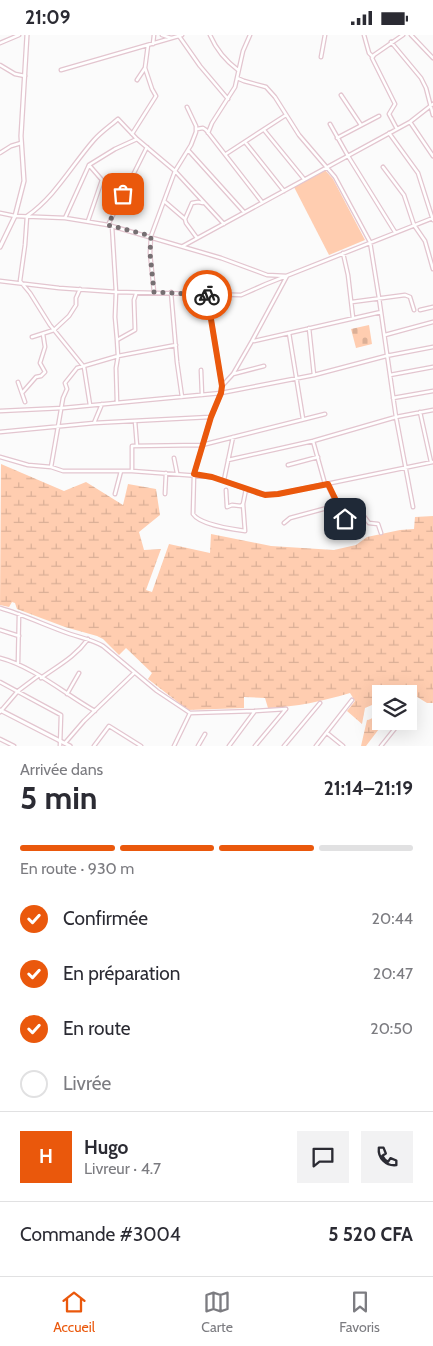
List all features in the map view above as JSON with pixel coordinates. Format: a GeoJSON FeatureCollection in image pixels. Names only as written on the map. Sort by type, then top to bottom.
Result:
{"type":"FeatureCollection","features":[{"type":"Feature","properties":{"kind":"main road"},"geometry":{"type":"LineString","coordinates":[[0,247],[15,216],[24,181],[22,143],[27,35]]}},
{"type":"Feature","properties":{"kind":"main road"},"geometry":{"type":"LineString","coordinates":[[0,711],[62,744],[70,746]]}},
{"type":"Feature","properties":{"kind":"street"},"geometry":{"type":"LineString","coordinates":[[0,43],[19,35]]}},
{"type":"Feature","properties":{"kind":"street"},"geometry":{"type":"LineString","coordinates":[[153,43],[154,35]]}},
{"type":"Feature","properties":{"kind":"street"},"geometry":{"type":"LineString","coordinates":[[162,35],[172,38]]}},
{"type":"Feature","properties":{"kind":"street"},"geometry":{"type":"LineString","coordinates":[[210,35],[217,49],[238,70]]}},
{"type":"Feature","properties":{"kind":"street"},"geometry":{"type":"LineString","coordinates":[[208,133],[210,126],[234,89],[243,51],[250,35]]}},
{"type":"Feature","properties":{"kind":"street"},"geometry":{"type":"LineString","coordinates":[[321,57],[325,35]]}},
{"type":"Feature","properties":{"kind":"street"},"geometry":{"type":"LineString","coordinates":[[364,35],[372,61],[395,104],[389,114],[397,129]]}},
{"type":"Feature","properties":{"kind":"street"},"geometry":{"type":"LineString","coordinates":[[372,56],[402,35]]}},
{"type":"Feature","properties":{"kind":"street"},"geometry":{"type":"LineString","coordinates":[[411,35],[433,58]]}},
{"type":"Feature","properties":{"kind":"street"},"geometry":{"type":"LineString","coordinates":[[62,69],[180,36],[205,72],[228,99]]}},
{"type":"Feature","properties":{"kind":"street"},"geometry":{"type":"LineString","coordinates":[[391,42],[421,78],[426,88],[433,115]]}},
{"type":"Feature","properties":{"kind":"street"},"geometry":{"type":"LineString","coordinates":[[132,134],[156,96],[145,68],[148,45]]}},
{"type":"Feature","properties":{"kind":"street"},"geometry":{"type":"LineString","coordinates":[[0,65],[15,74],[25,77]]}},
{"type":"Feature","properties":{"kind":"street"},"geometry":{"type":"LineString","coordinates":[[137,80],[145,68]]}},
{"type":"Feature","properties":{"kind":"street"},"geometry":{"type":"LineString","coordinates":[[237,78],[266,87],[280,104],[299,135],[335,177],[370,242],[380,298],[386,356],[412,507]]}},
{"type":"Feature","properties":{"kind":"street"},"geometry":{"type":"LineString","coordinates":[[341,95],[361,125]]}},
{"type":"Feature","properties":{"kind":"street"},"geometry":{"type":"LineString","coordinates":[[183,246],[410,122],[431,104]]}},
{"type":"Feature","properties":{"kind":"street"},"geometry":{"type":"LineString","coordinates":[[154,292],[150,253],[151,236],[176,171],[197,129],[187,107]]}},
{"type":"Feature","properties":{"kind":"street"},"geometry":{"type":"LineString","coordinates":[[226,154],[286,115]]}},
{"type":"Feature","properties":{"kind":"street"},"geometry":{"type":"LineString","coordinates":[[338,138],[379,116]]}},
{"type":"Feature","properties":{"kind":"street"},"geometry":{"type":"LineString","coordinates":[[26,216],[37,209],[62,182],[95,139],[118,119],[137,139],[176,171],[224,224]]}},
{"type":"Feature","properties":{"kind":"street"},"geometry":{"type":"LineString","coordinates":[[410,122],[433,156]]}},
{"type":"Feature","properties":{"kind":"street"},"geometry":{"type":"LineString","coordinates":[[330,124],[395,232]]}},
{"type":"Feature","properties":{"kind":"street"},"geometry":{"type":"LineString","coordinates":[[197,129],[203,128],[208,133],[262,203]]}},
{"type":"Feature","properties":{"kind":"street"},"geometry":{"type":"LineString","coordinates":[[264,130],[304,179]]}},
{"type":"Feature","properties":{"kind":"street"},"geometry":{"type":"LineString","coordinates":[[0,281],[80,289],[244,295],[370,242],[433,219],[418,173],[389,133]]}},
{"type":"Feature","properties":{"kind":"street"},"geometry":{"type":"LineString","coordinates":[[65,217],[89,165],[114,149],[137,139]]}},
{"type":"Feature","properties":{"kind":"street"},"geometry":{"type":"LineString","coordinates":[[245,142],[284,191]]}},
{"type":"Feature","properties":{"kind":"street"},"geometry":{"type":"LineString","coordinates":[[0,153],[11,146],[22,143]]}},
{"type":"Feature","properties":{"kind":"street"},"geometry":{"type":"LineString","coordinates":[[108,225],[147,147]]}},
{"type":"Feature","properties":{"kind":"street"},"geometry":{"type":"LineString","coordinates":[[188,150],[244,213]]}},
{"type":"Feature","properties":{"kind":"street"},"geometry":{"type":"LineString","coordinates":[[88,221],[102,180],[89,165]]}},
{"type":"Feature","properties":{"kind":"street"},"geometry":{"type":"LineString","coordinates":[[383,167],[404,195],[414,225],[425,241],[433,269]]}},
{"type":"Feature","properties":{"kind":"street"},"geometry":{"type":"LineString","coordinates":[[164,201],[185,219],[197,239]]}},
{"type":"Feature","properties":{"kind":"street"},"geometry":{"type":"LineString","coordinates":[[185,219],[192,203],[198,201],[205,204]]}},
{"type":"Feature","properties":{"kind":"street"},"geometry":{"type":"LineString","coordinates":[[0,213],[15,216],[65,217],[108,225],[227,259],[267,275],[287,276]]}},
{"type":"Feature","properties":{"kind":"street"},"geometry":{"type":"LineString","coordinates":[[26,216],[25,245],[20,281],[54,330],[84,366],[90,405]]}},
{"type":"Feature","properties":{"kind":"street"},"geometry":{"type":"LineString","coordinates":[[112,226],[118,356],[116,368],[117,403]]}},
{"type":"Feature","properties":{"kind":"street"},"geometry":{"type":"LineString","coordinates":[[343,253],[348,275],[353,319]]}},
{"type":"Feature","properties":{"kind":"street"},"geometry":{"type":"LineString","coordinates":[[222,386],[233,374],[287,276]]}},
{"type":"Feature","properties":{"kind":"street"},"geometry":{"type":"LineString","coordinates":[[32,337],[54,330],[74,309],[80,289]]}},
{"type":"Feature","properties":{"kind":"street"},"geometry":{"type":"LineString","coordinates":[[171,292],[182,397]]}},
{"type":"Feature","properties":{"kind":"street"},"geometry":{"type":"LineString","coordinates":[[117,340],[135,330],[134,300],[136,294]]}},
{"type":"Feature","properties":{"kind":"street"},"geometry":{"type":"LineString","coordinates":[[207,294],[222,386],[194,474],[192,509],[195,518],[215,525],[245,531],[243,504],[246,489]]}},
{"type":"Feature","properties":{"kind":"street"},"geometry":{"type":"LineString","coordinates":[[352,302],[399,295],[408,296],[414,310]]}},
{"type":"Feature","properties":{"kind":"street"},"geometry":{"type":"LineString","coordinates":[[420,310],[433,307]]}},
{"type":"Feature","properties":{"kind":"street"},"geometry":{"type":"LineString","coordinates":[[252,341],[381,312]]}},
{"type":"Feature","properties":{"kind":"street"},"geometry":{"type":"LineString","coordinates":[[384,335],[433,321]]}},
{"type":"Feature","properties":{"kind":"street"},"geometry":{"type":"LineString","coordinates":[[309,328],[314,375]]}},
{"type":"Feature","properties":{"kind":"street"},"geometry":{"type":"LineString","coordinates":[[289,333],[303,419]]}},
{"type":"Feature","properties":{"kind":"street"},"geometry":{"type":"LineString","coordinates":[[22,393],[36,377],[45,372],[40,363],[45,347],[43,334]]}},
{"type":"Feature","properties":{"kind":"street"},"geometry":{"type":"LineString","coordinates":[[51,467],[63,408],[63,398],[67,389],[66,383],[77,368],[118,356],[176,345]]}},
{"type":"Feature","properties":{"kind":"street"},"geometry":{"type":"LineString","coordinates":[[0,411],[63,408],[221,393],[297,379],[386,356],[433,347]]}},
{"type":"Feature","properties":{"kind":"street"},"geometry":{"type":"LineString","coordinates":[[233,374],[264,366]]}},
{"type":"Feature","properties":{"kind":"street"},"geometry":{"type":"LineString","coordinates":[[390,376],[433,367]]}},
{"type":"Feature","properties":{"kind":"street"},"geometry":{"type":"LineString","coordinates":[[201,370],[202,395]]}},
{"type":"Feature","properties":{"kind":"street"},"geometry":{"type":"LineString","coordinates":[[18,382],[25,402]]}},
{"type":"Feature","properties":{"kind":"street"},"geometry":{"type":"LineString","coordinates":[[393,398],[433,391]]}},
{"type":"Feature","properties":{"kind":"street"},"geometry":{"type":"LineString","coordinates":[[94,423],[102,404]]}},
{"type":"Feature","properties":{"kind":"street"},"geometry":{"type":"LineString","coordinates":[[228,460],[313,441],[396,417],[433,410]]}},
{"type":"Feature","properties":{"kind":"street"},"geometry":{"type":"LineString","coordinates":[[0,457],[28,465],[51,467],[63,471],[132,471],[194,474],[224,480],[260,494],[272,495],[432,462],[420,412]]}},
{"type":"Feature","properties":{"kind":"street"},"geometry":{"type":"LineString","coordinates":[[132,471],[132,446],[202,445],[325,414]]}},
{"type":"Feature","properties":{"kind":"street"},"geometry":{"type":"LineString","coordinates":[[0,432],[94,423],[211,417]]}},
{"type":"Feature","properties":{"kind":"street"},"geometry":{"type":"LineString","coordinates":[[136,421],[137,446]]}},
{"type":"Feature","properties":{"kind":"street"},"geometry":{"type":"LineString","coordinates":[[224,480],[233,437]]}},
{"type":"Feature","properties":{"kind":"street"},"geometry":{"type":"LineString","coordinates":[[313,441],[326,484],[351,533]]}},
{"type":"Feature","properties":{"kind":"street"},"geometry":{"type":"LineString","coordinates":[[288,465],[318,457]]}},
{"type":"Feature","properties":{"kind":"street"},"geometry":{"type":"LineString","coordinates":[[174,458],[176,473]]}},
{"type":"Feature","properties":{"kind":"street"},"geometry":{"type":"LineString","coordinates":[[115,494],[121,471]]}},
{"type":"Feature","properties":{"kind":"street"},"geometry":{"type":"LineString","coordinates":[[166,473],[166,494]]}},
{"type":"Feature","properties":{"kind":"street"},"geometry":{"type":"LineString","coordinates":[[226,490],[227,507],[232,505],[241,506],[243,504]]}},
{"type":"Feature","properties":{"kind":"street"},"geometry":{"type":"LineString","coordinates":[[284,523],[290,518],[338,505]]}},
{"type":"Feature","properties":{"kind":"street"},"geometry":{"type":"LineString","coordinates":[[345,519],[363,515],[369,523],[378,524],[381,533]]}},
{"type":"Feature","properties":{"kind":"street"},"geometry":{"type":"LineString","coordinates":[[0,608],[49,627],[95,641],[104,646],[134,673],[190,713],[286,709],[255,746]]}},
{"type":"Feature","properties":{"kind":"street"},"geometry":{"type":"LineString","coordinates":[[18,663],[19,614]]}},
{"type":"Feature","properties":{"kind":"street"},"geometry":{"type":"LineString","coordinates":[[0,631],[18,636]]}},
{"type":"Feature","properties":{"kind":"street"},"geometry":{"type":"LineString","coordinates":[[0,711],[18,691],[69,660],[81,649],[88,639]]}},
{"type":"Feature","properties":{"kind":"street"},"geometry":{"type":"LineString","coordinates":[[0,658],[18,663],[95,711]]}},
{"type":"Feature","properties":{"kind":"street"},"geometry":{"type":"LineString","coordinates":[[67,694],[79,673]]}},
{"type":"Feature","properties":{"kind":"street"},"geometry":{"type":"LineString","coordinates":[[62,744],[134,673]]}},
{"type":"Feature","properties":{"kind":"street"},"geometry":{"type":"LineString","coordinates":[[0,682],[61,715],[62,744]]}},
{"type":"Feature","properties":{"kind":"street"},"geometry":{"type":"LineString","coordinates":[[316,746],[352,700]]}},
{"type":"Feature","properties":{"kind":"street"},"geometry":{"type":"LineString","coordinates":[[284,746],[320,703]]}},
{"type":"Feature","properties":{"kind":"street"},"geometry":{"type":"LineString","coordinates":[[229,746],[255,711]]}},
{"type":"Feature","properties":{"kind":"street"},"geometry":{"type":"LineString","coordinates":[[175,746],[190,713]]}},
{"type":"Feature","properties":{"kind":"street"},"geometry":{"type":"LineString","coordinates":[[94,746],[110,727],[141,746]]}},
{"type":"Feature","properties":{"kind":"street"},"geometry":{"type":"LineString","coordinates":[[381,746],[394,730]]}},
{"type":"Feature","properties":{"kind":"street"},"geometry":{"type":"LineString","coordinates":[[327,733],[343,746]]}},
{"type":"Feature","properties":{"kind":"street"},"geometry":{"type":"LineString","coordinates":[[198,746],[205,734]]}},
{"type":"Feature","properties":{"kind":"street"},"geometry":{"type":"LineString","coordinates":[[0,739],[14,746]]}},
{"type":"Feature","properties":{"kind":"green space"},"geometry":{"type":"Polygon","coordinates":[[[325,170],[333,179],[365,240],[329,255],[294,187],[325,170]]]}},
{"type":"Feature","properties":{"kind":"green space"},"geometry":{"type":"Polygon","coordinates":[[[369,325],[372,344],[356,348],[351,329],[369,325]]]}},
{"type":"Feature","properties":{"kind":"green space"},"geometry":{"type":"Polygon","coordinates":[[[1,464],[64,491],[86,482],[123,505],[128,484],[156,489],[160,515],[139,532],[144,550],[161,549],[146,590],[152,592],[169,544],[210,553],[211,534],[271,546],[334,550],[356,545],[367,537],[414,529],[415,517],[433,516],[433,703],[427,703],[417,697],[417,685],[372,685],[372,705],[365,708],[362,724],[347,711],[355,701],[350,693],[309,703],[268,708],[265,698],[244,697],[244,708],[188,710],[148,679],[152,673],[126,648],[119,655],[103,639],[97,636],[65,627],[17,609],[15,603],[12,602],[9,607],[0,605],[1,464]]]}},
{"type":"Feature","properties":{"kind":"green space"},"geometry":{"type":"Polygon","coordinates":[[[371,719],[372,730],[378,730],[366,746],[361,746],[367,720],[371,719]]]}},
{"type":"Feature","properties":{"kind":"way so far"},"geometry":{"type":"LineString","coordinates":[[123,194],[108,225],[151,236],[150,253],[154,292],[207,295]]}},
{"type":"Feature","properties":{"kind":"route"},"geometry":{"type":"LineString","coordinates":[[207,295],[222,386],[194,474],[231,482],[265,495],[328,484],[345,519]]}}]}
